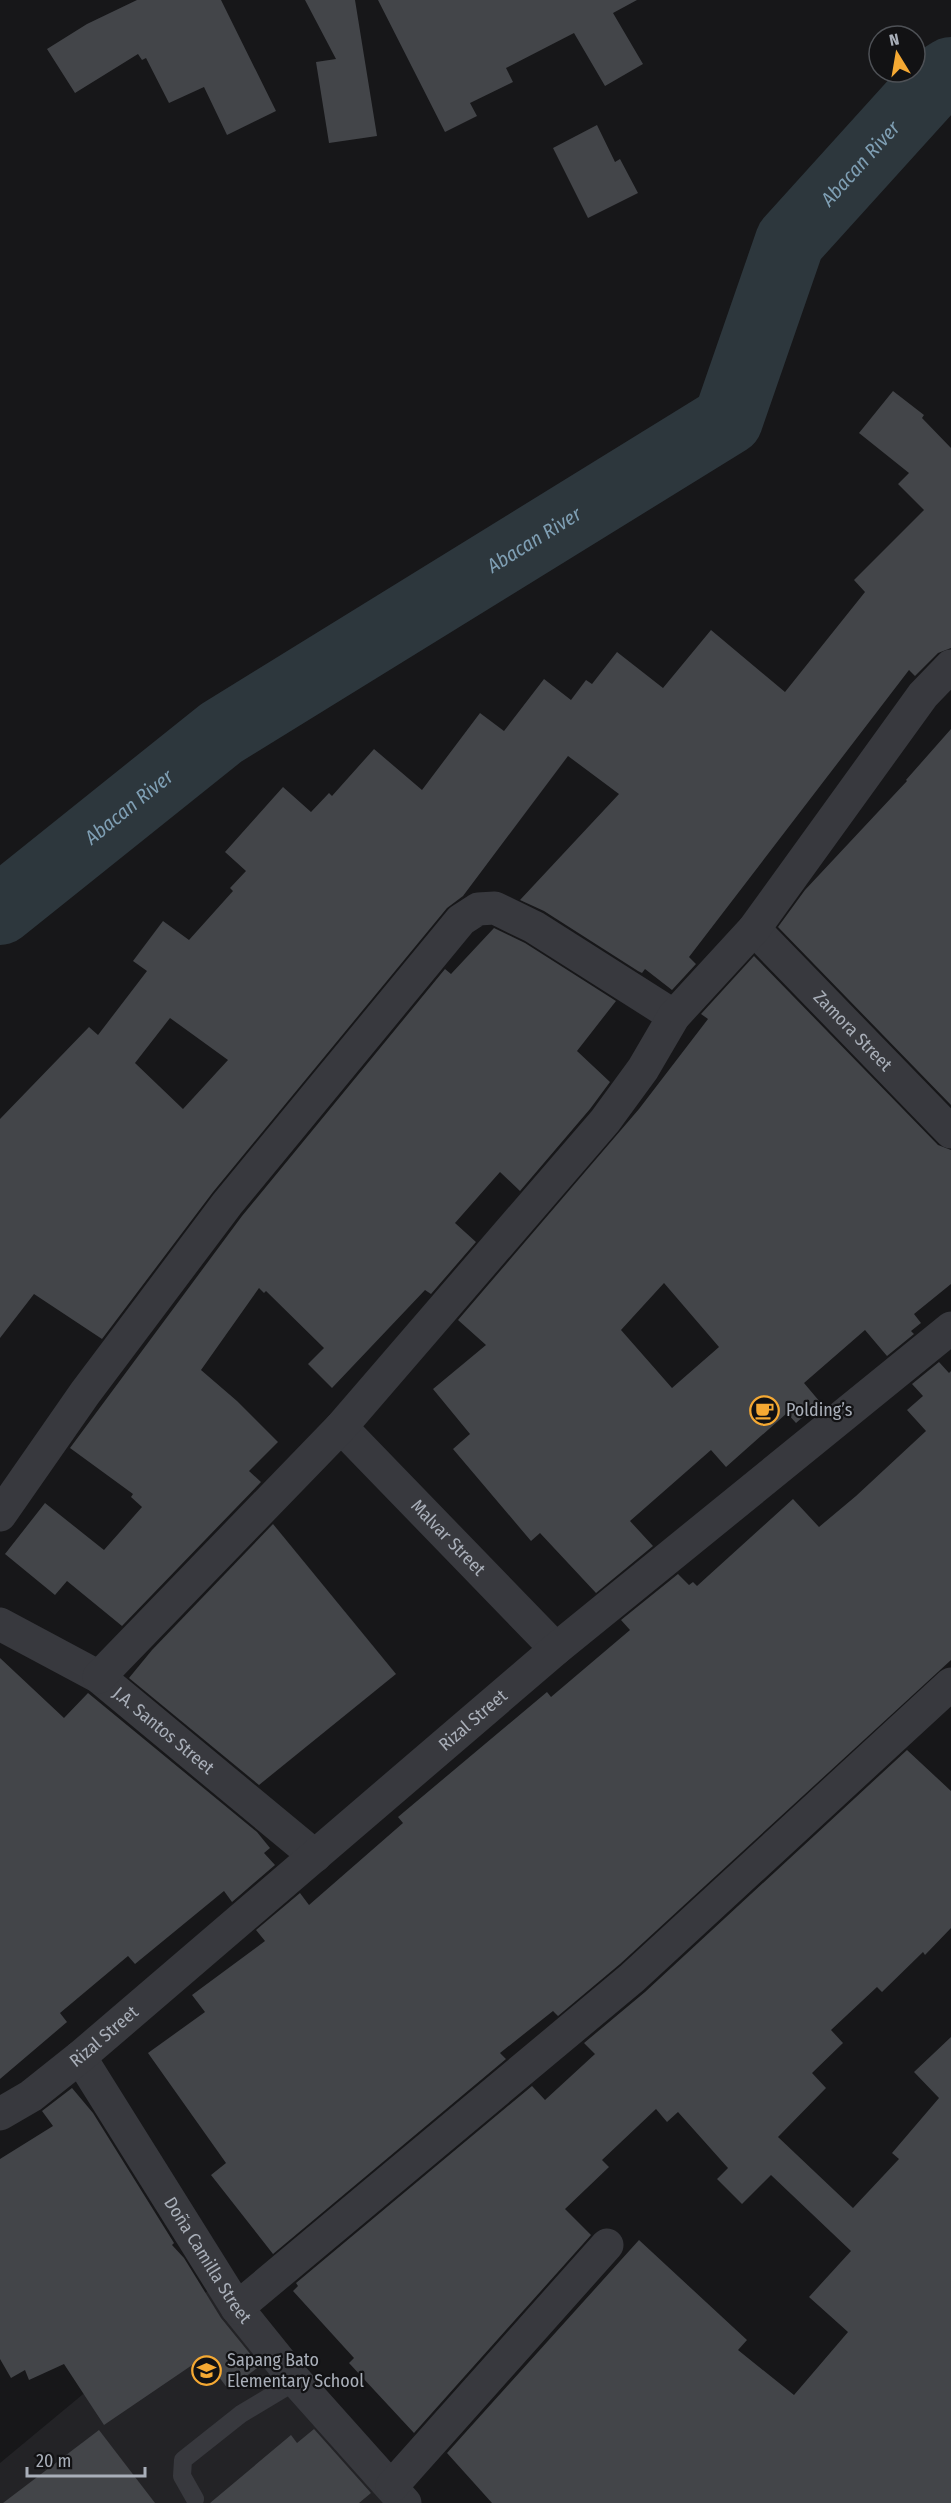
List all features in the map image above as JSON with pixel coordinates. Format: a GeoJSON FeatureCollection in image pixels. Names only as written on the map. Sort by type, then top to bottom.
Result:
{"type":"FeatureCollection","features":[{"type":"Feature","properties":{"kind":"street"},"geometry":{"type":"LineString","coordinates":[[99,1677],[341,1427],[605,1121],[643,1069],[674,1016],[754,929],[923,695],[951,666]]}},
{"type":"Feature","properties":{"kind":"street"},"geometry":{"type":"LineString","coordinates":[[0,1515],[85,1393],[227,1204],[461,920],[478,909],[495,908],[534,927],[674,1016]]}},
{"type":"Feature","properties":{"kind":"street","name":"Zamora Street"},"geometry":{"type":"LineString","coordinates":[[754,929],[951,1132]]}},
{"type":"Feature","properties":{"kind":"street","name":"Rizal Street"},"geometry":{"type":"LineString","coordinates":[[0,2114],[31,2096],[80,2057],[556,1649],[951,1328]]}},
{"type":"Feature","properties":{"kind":"street","name":"Malvar Street"},"geometry":{"type":"LineString","coordinates":[[341,1427],[556,1649]]}},
{"type":"Feature","properties":{"kind":"street","name":"J.A. Santos Street"},"geometry":{"type":"LineString","coordinates":[[0,1624],[99,1677],[315,1856]]}},
{"type":"Feature","properties":{"kind":"street"},"geometry":{"type":"LineString","coordinates":[[237,2308],[632,1978],[951,1684]]}},
{"type":"Feature","properties":{"kind":"street","name":"Doña Camilla Street"},"geometry":{"type":"LineString","coordinates":[[80,2057],[237,2308],[296,2380],[398,2495]]}},
{"type":"Feature","properties":{"kind":"street"},"geometry":{"type":"LineString","coordinates":[[398,2495],[607,2245]]}},
{"type":"Feature","properties":{"kind":"lane"},"geometry":{"type":"LineString","coordinates":[[195,2499],[182,2476],[183,2460],[241,2414],[296,2380]]}},
{"type":"Feature","properties":{"kind":"shaded area","name":"Sapang Bato Elementary School"},"geometry":{"type":"Polygon","coordinates":[[[223,2278],[412,2503],[0,2503],[0,2463],[223,2278]]]}},
{"type":"Feature","properties":{"kind":"building"},"geometry":{"type":"Polygon","coordinates":[[[137,0],[221,0],[276,111],[227,135],[204,87],[169,103],[146,58],[142,60],[138,54],[75,93],[47,49],[87,24],[137,0]]]}},
{"type":"Feature","properties":{"kind":"building"},"geometry":{"type":"Polygon","coordinates":[[[305,0],[355,0],[377,136],[329,143],[316,62],[336,59],[305,0]]]}},
{"type":"Feature","properties":{"kind":"building"},"geometry":{"type":"Polygon","coordinates":[[[378,0],[637,0],[613,13],[643,64],[605,86],[574,33],[506,68],[513,82],[470,103],[477,116],[445,132],[378,0]]]}},
{"type":"Feature","properties":{"kind":"building"},"geometry":{"type":"Polygon","coordinates":[[[597,125],[615,162],[620,159],[638,193],[588,218],[553,148],[597,125]]]}},
{"type":"Feature","properties":{"kind":"building"},"geometry":{"type":"Polygon","coordinates":[[[893,391],[924,415],[922,418],[951,448],[951,648],[938,653],[915,676],[909,670],[689,957],[696,964],[672,990],[645,969],[642,973],[638,971],[544,911],[520,900],[619,794],[568,756],[463,896],[447,908],[213,1192],[102,1339],[34,1294],[0,1338],[0,1119],[89,1027],[98,1035],[147,971],[133,961],[163,921],[189,940],[233,891],[230,888],[246,871],[225,852],[283,787],[311,812],[329,793],[332,796],[374,749],[422,790],[480,713],[504,731],[544,679],[571,700],[586,680],[592,684],[617,652],[663,688],[711,630],[785,692],[865,592],[854,580],[924,510],[898,484],[909,473],[859,433],[893,391]],[[170,1018],[135,1063],[183,1109],[228,1060],[170,1018]]]}},
{"type":"Feature","properties":{"kind":"building"},"geometry":{"type":"Polygon","coordinates":[[[951,729],[951,1105],[778,927],[805,890],[907,781],[951,729]]]}},
{"type":"Feature","properties":{"kind":"building"},"geometry":{"type":"Polygon","coordinates":[[[494,928],[525,943],[616,1001],[577,1051],[610,1082],[520,1191],[500,1172],[455,1223],[476,1242],[431,1294],[425,1290],[332,1388],[308,1364],[324,1348],[266,1291],[264,1293],[259,1288],[201,1370],[237,1401],[278,1442],[249,1471],[261,1482],[122,1626],[67,1581],[55,1595],[5,1554],[45,1503],[104,1550],[142,1507],[131,1497],[133,1494],[70,1448],[242,1216],[445,969],[451,974],[494,928]]]}},
{"type":"Feature","properties":{"kind":"building"},"geometry":{"type":"Polygon","coordinates":[[[754,956],[938,1145],[951,1150],[951,1284],[914,1314],[921,1323],[911,1331],[914,1334],[887,1356],[865,1330],[804,1383],[820,1402],[796,1423],[787,1413],[726,1467],[711,1450],[630,1521],[653,1546],[596,1593],[540,1533],[531,1541],[453,1449],[470,1434],[433,1389],[486,1345],[458,1320],[639,1109],[708,1019],[701,1014],[754,956]],[[664,1283],[621,1330],[672,1388],[719,1347],[664,1283]]]}},
{"type":"Feature","properties":{"kind":"building"},"geometry":{"type":"Polygon","coordinates":[[[939,1362],[949,1373],[951,1371],[951,1660],[620,1964],[558,2016],[553,2011],[500,2053],[506,2059],[273,2254],[211,2175],[226,2163],[148,2053],[205,2012],[192,1995],[265,1941],[256,1930],[300,1893],[309,1905],[403,1823],[398,1817],[547,1692],[551,1697],[630,1630],[621,1620],[678,1574],[689,1585],[693,1582],[697,1586],[793,1499],[819,1527],[856,1496],[926,1431],[907,1410],[923,1396],[912,1384],[939,1362]]]}},
{"type":"Feature","properties":{"kind":"building"},"geometry":{"type":"Polygon","coordinates":[[[273,1524],[396,1674],[259,1785],[129,1678],[152,1650],[273,1524]]]}},
{"type":"Feature","properties":{"kind":"building"},"geometry":{"type":"Polygon","coordinates":[[[0,1658],[64,1718],[88,1693],[257,1832],[270,1848],[264,1853],[275,1865],[232,1902],[224,1891],[135,1964],[128,1956],[60,2013],[67,2022],[0,2079],[0,1658]]]}},
{"type":"Feature","properties":{"kind":"building"},"geometry":{"type":"Polygon","coordinates":[[[907,1750],[951,1791],[951,1928],[925,1955],[923,1952],[882,1992],[877,1987],[831,2030],[843,2043],[812,2073],[826,2088],[778,2137],[853,2208],[899,2159],[892,2153],[939,2098],[914,2072],[951,2037],[951,2503],[492,2503],[447,2453],[639,2240],[747,2340],[738,2350],[794,2395],[848,2332],[809,2297],[851,2251],[771,2175],[742,2204],[717,2179],[728,2168],[678,2112],[667,2122],[656,2109],[602,2160],[609,2167],[565,2209],[591,2235],[414,2433],[349,2363],[354,2358],[293,2291],[298,2286],[296,2283],[532,2086],[545,2100],[595,2054],[584,2043],[645,1992],[907,1750]]]}},
{"type":"Feature","properties":{"kind":"building"},"geometry":{"type":"Polygon","coordinates":[[[72,2088],[93,2113],[174,2243],[172,2245],[184,2258],[221,2318],[260,2366],[228,2389],[204,2357],[104,2425],[64,2364],[29,2380],[25,2370],[11,2378],[0,2359],[0,2159],[53,2126],[42,2111],[72,2088]]]}},
{"type":"Feature","properties":{"kind":"building"},"geometry":{"type":"Polygon","coordinates":[[[314,2429],[371,2493],[359,2503],[210,2503],[291,2435],[297,2443],[314,2429]]]}},
{"type":"Feature","properties":{"kind":"building"},"geometry":{"type":"Polygon","coordinates":[[[99,2430],[155,2503],[3,2503],[99,2430]]]}},
{"type":"Feature","properties":{"kind":"waterway","name":"Abacan River"},"geometry":{"type":"LineString","coordinates":[[0,910],[221,733],[728,420],[790,241],[932,84],[951,72]]}},
{"type":"Feature","properties":{"kind":"place","name":"Polding’s"},"geometry":{"type":"Point","coordinates":[765,1410]}},
{"type":"Feature","properties":{"kind":"place","name":"Sapang Bato Elementary School"},"geometry":{"type":"Point","coordinates":[206,2370]}}]}
